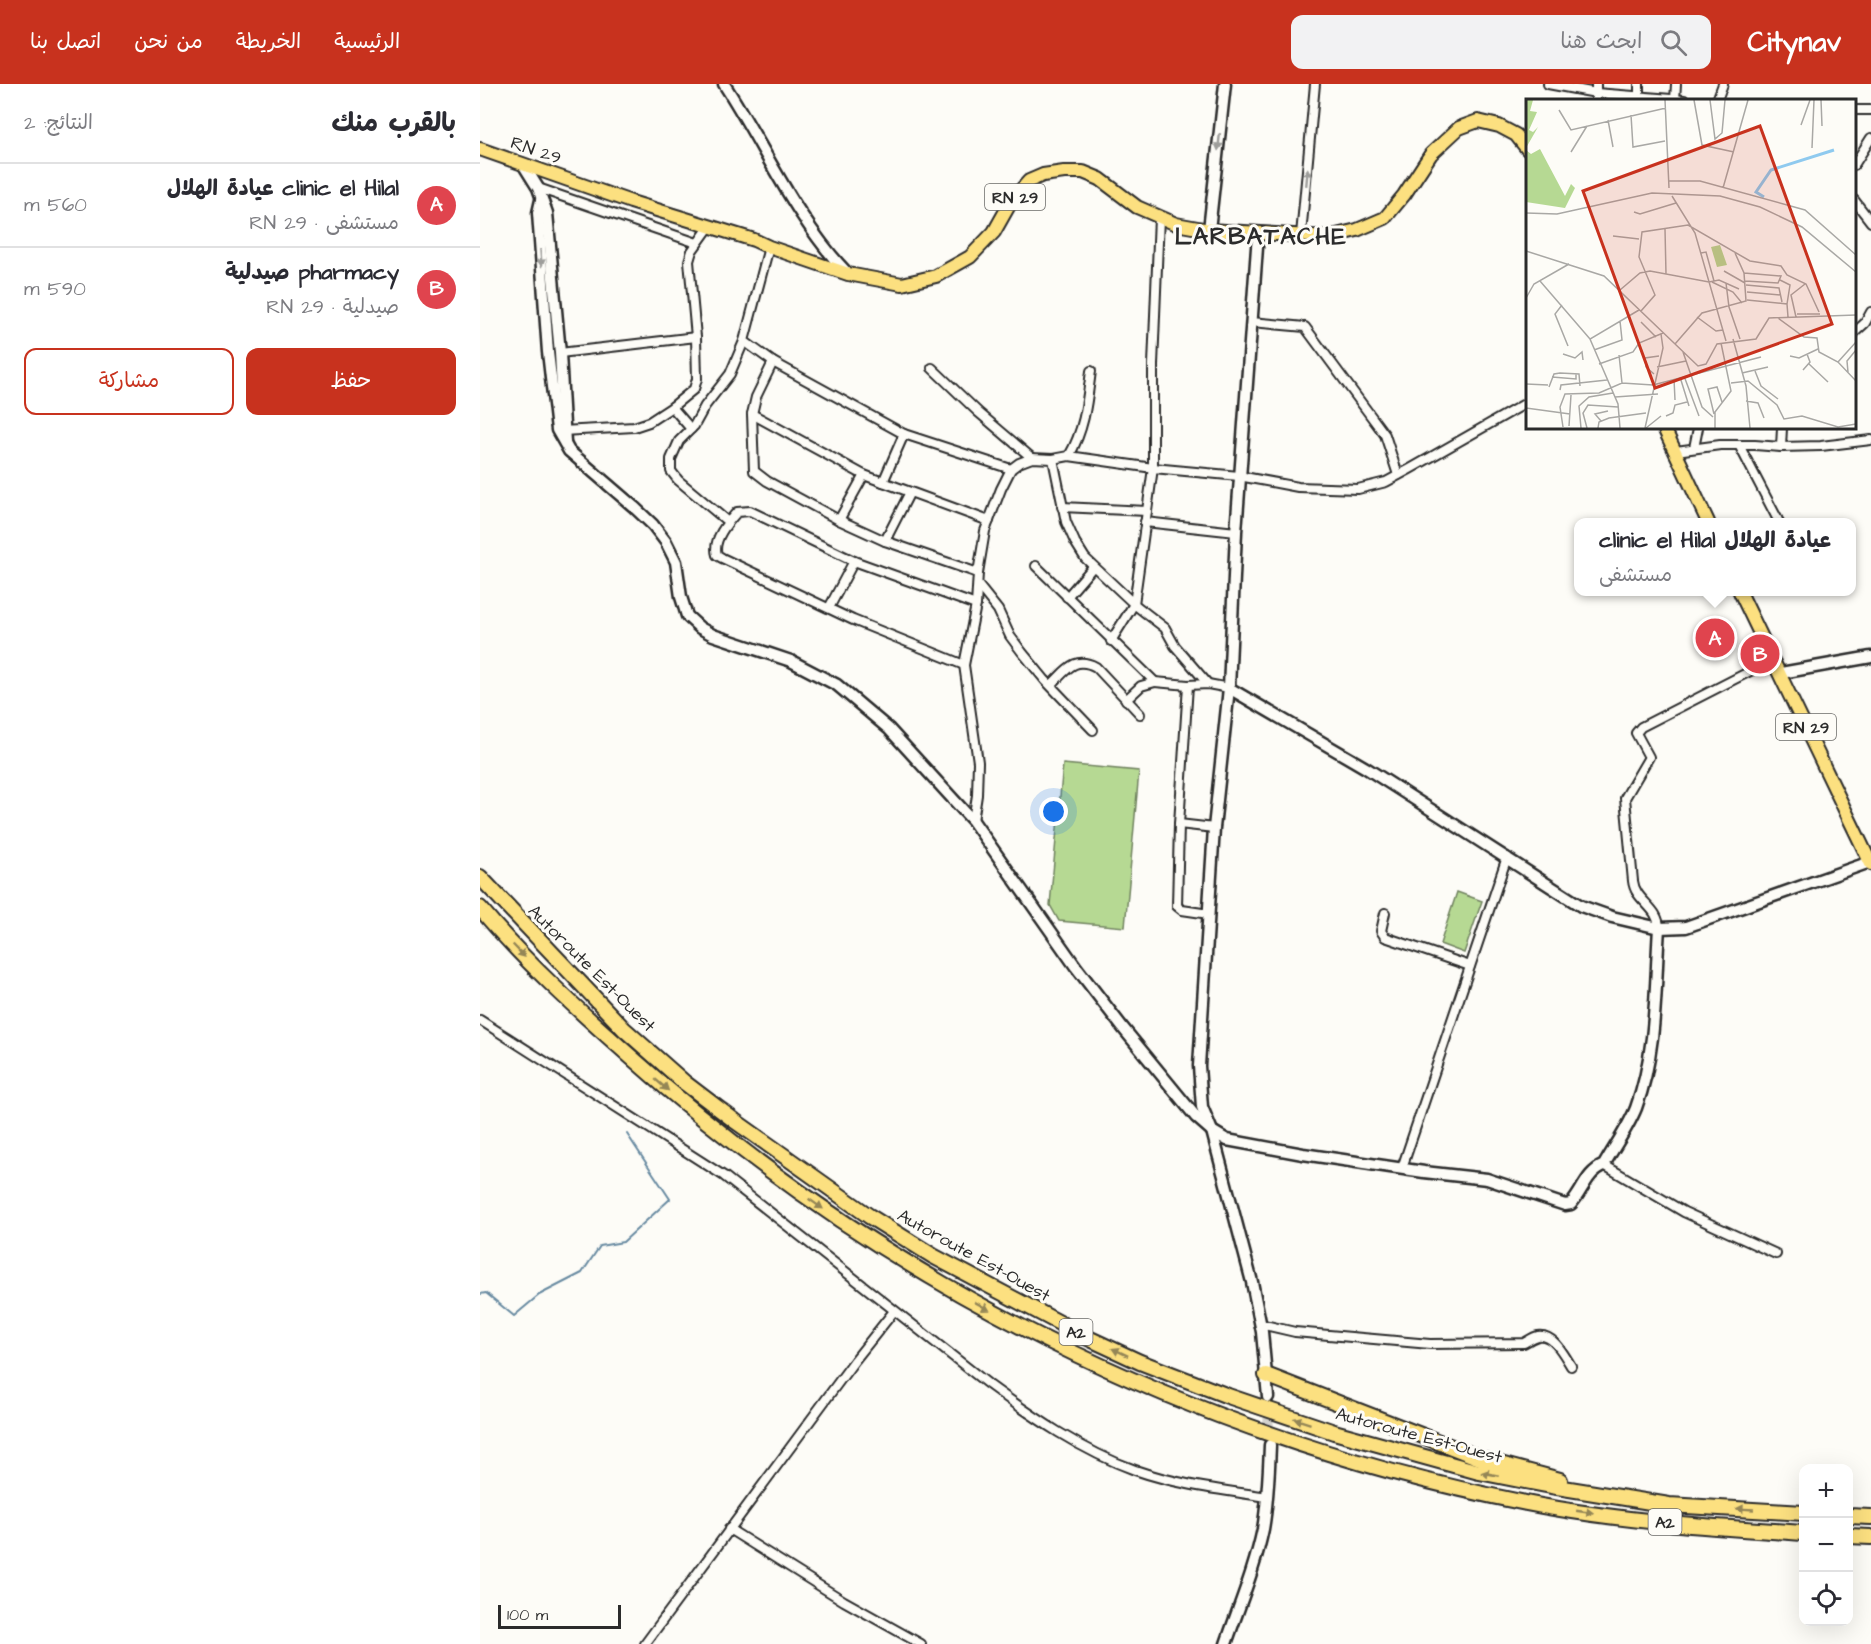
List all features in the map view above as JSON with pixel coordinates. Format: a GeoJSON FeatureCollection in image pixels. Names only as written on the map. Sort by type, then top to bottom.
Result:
{"type":"FeatureCollection","features":[{"type":"Feature","properties":{"kind":"highway","name":"Autoroute Est-Ouest"},"geometry":{"type":"LineString","coordinates":[[480,877],[624,1029],[686,1083],[735,1121],[869,1216],[933,1256],[1004,1295],[1140,1362],[1228,1396],[1334,1432],[1479,1472],[1669,1505],[1799,1513]]}},
{"type":"Feature","properties":{"kind":"highway","name":"Autoroute Est-Ouest"},"geometry":{"type":"LineString","coordinates":[[480,908],[546,978],[601,1030],[706,1122],[779,1177],[890,1254],[1011,1322],[1085,1358],[1220,1417],[1308,1448],[1409,1476],[1527,1503],[1590,1513],[1702,1526],[1799,1533]]}},
{"type":"Feature","properties":{"kind":"highway"},"geometry":{"type":"LineString","coordinates":[[1266,1375],[1485,1460],[1629,1498]]}},
{"type":"Feature","properties":{"kind":"highway"},"geometry":{"type":"LineString","coordinates":[[1853,1516],[1871,1517]]}},
{"type":"Feature","properties":{"kind":"highway"},"geometry":{"type":"LineString","coordinates":[[1853,1536],[1871,1538]]}},
{"type":"Feature","properties":{"kind":"main road","name":"RN 29"},"geometry":{"type":"LineString","coordinates":[[480,149],[848,273],[902,284],[936,276],[970,257],[994,232],[1018,194],[1029,182],[1043,175],[1083,172],[1100,179],[1137,207],[1176,224],[1209,230],[1328,237],[1357,230],[1385,218],[1404,195],[1431,154],[1460,128],[1478,121],[1499,126],[1516,135],[1526,149]]}},
{"type":"Feature","properties":{"kind":"main road"},"geometry":{"type":"LineString","coordinates":[[1664,429],[1706,518]]}},
{"type":"Feature","properties":{"kind":"main road","name":"RN 29"},"geometry":{"type":"LineString","coordinates":[[1742,596],[1870,863]]}},
{"type":"Feature","properties":{"kind":"street"},"geometry":{"type":"LineString","coordinates":[[724,84],[800,213],[833,258],[848,273]]}},
{"type":"Feature","properties":{"kind":"street"},"geometry":{"type":"LineString","coordinates":[[1209,230],[1225,84]]}},
{"type":"Feature","properties":{"kind":"street"},"geometry":{"type":"LineString","coordinates":[[1301,236],[1315,84]]}},
{"type":"Feature","properties":{"kind":"street"},"geometry":{"type":"LineString","coordinates":[[1548,84],[1596,97],[1663,99]]}},
{"type":"Feature","properties":{"kind":"street"},"geometry":{"type":"LineString","coordinates":[[1596,84],[1596,97]]}},
{"type":"Feature","properties":{"kind":"street"},"geometry":{"type":"LineString","coordinates":[[1639,84],[1639,97]]}},
{"type":"Feature","properties":{"kind":"street"},"geometry":{"type":"LineString","coordinates":[[1675,99],[1676,84]]}},
{"type":"Feature","properties":{"kind":"street"},"geometry":{"type":"LineString","coordinates":[[1717,99],[1723,84]]}},
{"type":"Feature","properties":{"kind":"street"},"geometry":{"type":"LineString","coordinates":[[1856,162],[1871,138]]}},
{"type":"Feature","properties":{"kind":"street"},"geometry":{"type":"LineString","coordinates":[[523,164],[538,188],[547,213],[560,353],[561,431]]}},
{"type":"Feature","properties":{"kind":"street"},"geometry":{"type":"LineString","coordinates":[[538,188],[697,243]]}},
{"type":"Feature","properties":{"kind":"street"},"geometry":{"type":"LineString","coordinates":[[541,200],[538,213],[548,352],[565,443],[575,458],[634,507],[653,525],[666,542],[676,562],[681,597],[687,616],[700,628],[713,635],[791,661],[837,686],[888,729],[973,821],[1076,967],[1196,1117],[1227,1140],[1303,1154],[1487,1179],[1565,1205],[1571,1204],[1590,1175],[1604,1165],[1635,1110],[1646,1074],[1651,1040],[1659,928],[1656,914],[1634,889],[1625,798],[1648,757],[1636,733],[1641,727],[1772,660]]}},
{"type":"Feature","properties":{"kind":"street"},"geometry":{"type":"LineString","coordinates":[[1856,203],[1871,222]]}},
{"type":"Feature","properties":{"kind":"street"},"geometry":{"type":"LineString","coordinates":[[1111,641],[1134,604],[1153,468],[1153,365],[1159,217]]}},
{"type":"Feature","properties":{"kind":"street"},"geometry":{"type":"LineString","coordinates":[[561,431],[634,427],[649,422],[684,398],[697,384],[696,337],[689,261],[692,251],[710,226]]}},
{"type":"Feature","properties":{"kind":"street"},"geometry":{"type":"LineString","coordinates":[[1258,234],[1239,476],[1229,688],[1214,828],[1199,1066],[1202,1107],[1212,1131],[1252,1282],[1260,1324],[1268,1397]]}},
{"type":"Feature","properties":{"kind":"street"},"geometry":{"type":"LineString","coordinates":[[728,522],[678,480],[671,471],[671,459],[680,441],[730,374],[744,341],[769,247]]}},
{"type":"Feature","properties":{"kind":"street"},"geometry":{"type":"LineString","coordinates":[[1856,333],[1871,312]]}},
{"type":"Feature","properties":{"kind":"street"},"geometry":{"type":"LineString","coordinates":[[1251,322],[1305,327],[1385,435],[1398,475]]}},
{"type":"Feature","properties":{"kind":"street"},"geometry":{"type":"LineString","coordinates":[[560,353],[696,337]]}},
{"type":"Feature","properties":{"kind":"street"},"geometry":{"type":"LineString","coordinates":[[744,341],[773,362],[903,434],[1011,469]]}},
{"type":"Feature","properties":{"kind":"street"},"geometry":{"type":"LineString","coordinates":[[773,362],[756,397],[752,414],[754,471],[767,481],[839,520],[885,541],[978,573]]}},
{"type":"Feature","properties":{"kind":"street"},"geometry":{"type":"LineString","coordinates":[[932,368],[978,412],[1032,458]]}},
{"type":"Feature","properties":{"kind":"street"},"geometry":{"type":"LineString","coordinates":[[1069,456],[1080,438],[1091,371]]}},
{"type":"Feature","properties":{"kind":"street"},"geometry":{"type":"LineString","coordinates":[[973,821],[978,762],[964,664],[976,605],[978,573],[989,521],[1011,469],[1032,458],[1053,459],[1069,456],[1153,468],[1239,476],[1298,487],[1358,489],[1386,482],[1526,403]]}},
{"type":"Feature","properties":{"kind":"street"},"geometry":{"type":"LineString","coordinates":[[672,407],[691,429]]}},
{"type":"Feature","properties":{"kind":"street"},"geometry":{"type":"LineString","coordinates":[[752,414],[864,476],[989,521]]}},
{"type":"Feature","properties":{"kind":"street"},"geometry":{"type":"LineString","coordinates":[[1694,448],[1698,429]]}},
{"type":"Feature","properties":{"kind":"street"},"geometry":{"type":"LineString","coordinates":[[1781,447],[1782,429]]}},
{"type":"Feature","properties":{"kind":"street"},"geometry":{"type":"LineString","coordinates":[[883,482],[903,434]]}},
{"type":"Feature","properties":{"kind":"street"},"geometry":{"type":"LineString","coordinates":[[1676,452],[1694,448],[1739,445],[1821,446],[1871,440]]}},
{"type":"Feature","properties":{"kind":"street"},"geometry":{"type":"LineString","coordinates":[[1739,445],[1777,518]]}},
{"type":"Feature","properties":{"kind":"street"},"geometry":{"type":"LineString","coordinates":[[1053,459],[1062,507],[1075,542],[1093,567],[1165,628],[1175,646],[1208,684]]}},
{"type":"Feature","properties":{"kind":"street"},"geometry":{"type":"LineString","coordinates":[[839,520],[864,476]]}},
{"type":"Feature","properties":{"kind":"street"},"geometry":{"type":"LineString","coordinates":[[885,541],[910,492]]}},
{"type":"Feature","properties":{"kind":"street"},"geometry":{"type":"LineString","coordinates":[[1062,507],[1147,511]]}},
{"type":"Feature","properties":{"kind":"street"},"geometry":{"type":"LineString","coordinates":[[964,664],[829,608],[717,555],[716,547],[728,522],[737,512],[750,511],[854,561],[976,605]]}},
{"type":"Feature","properties":{"kind":"street"},"geometry":{"type":"LineString","coordinates":[[1145,522],[1236,532]]}},
{"type":"Feature","properties":{"kind":"street"},"geometry":{"type":"LineString","coordinates":[[829,608],[854,561]]}},
{"type":"Feature","properties":{"kind":"street"},"geometry":{"type":"LineString","coordinates":[[1036,566],[1155,682]]}},
{"type":"Feature","properties":{"kind":"street"},"geometry":{"type":"LineString","coordinates":[[1067,597],[1093,567]]}},
{"type":"Feature","properties":{"kind":"street"},"geometry":{"type":"LineString","coordinates":[[978,585],[998,610],[1010,636],[1051,686],[1093,730]]}},
{"type":"Feature","properties":{"kind":"street"},"geometry":{"type":"LineString","coordinates":[[1781,673],[1871,657]]}},
{"type":"Feature","properties":{"kind":"street"},"geometry":{"type":"LineString","coordinates":[[1051,686],[1070,667],[1080,662],[1087,662],[1096,667],[1140,714]]}},
{"type":"Feature","properties":{"kind":"street"},"geometry":{"type":"LineString","coordinates":[[1126,700],[1141,687],[1155,682],[1208,684],[1229,688],[1366,768],[1581,906],[1612,917],[1659,928],[1686,927],[1870,863]]}},
{"type":"Feature","properties":{"kind":"street"},"geometry":{"type":"LineString","coordinates":[[1188,685],[1179,824],[1177,906],[1182,910],[1209,914]]}},
{"type":"Feature","properties":{"kind":"street"},"geometry":{"type":"LineString","coordinates":[[1179,824],[1214,828]]}},
{"type":"Feature","properties":{"kind":"street"},"geometry":{"type":"LineString","coordinates":[[1402,1168],[1507,857]]}},
{"type":"Feature","properties":{"kind":"street"},"geometry":{"type":"LineString","coordinates":[[1385,913],[1381,931],[1385,937],[1470,966]]}},
{"type":"Feature","properties":{"kind":"street"},"geometry":{"type":"LineString","coordinates":[[480,1020],[724,1176],[1011,1401],[1077,1443],[1135,1470],[1172,1481],[1267,1497]]}},
{"type":"Feature","properties":{"kind":"street"},"geometry":{"type":"LineString","coordinates":[[1604,1165],[1684,1212],[1776,1254]]}},
{"type":"Feature","properties":{"kind":"street"},"geometry":{"type":"LineString","coordinates":[[645,1644],[855,1360],[894,1311]]}},
{"type":"Feature","properties":{"kind":"street"},"geometry":{"type":"LineString","coordinates":[[1260,1324],[1295,1332],[1430,1344],[1524,1343],[1538,1336],[1546,1338],[1559,1347],[1571,1366]]}},
{"type":"Feature","properties":{"kind":"street"},"geometry":{"type":"LineString","coordinates":[[1226,1644],[1257,1550],[1267,1497],[1270,1445]]}},
{"type":"Feature","properties":{"kind":"street"},"geometry":{"type":"LineString","coordinates":[[729,1529],[836,1596],[921,1644]]}},
{"type":"Feature","properties":{"kind":"green space"},"geometry":{"type":"Polygon","coordinates":[[[1063,764],[1139,771],[1125,927],[1059,921],[1050,905],[1063,764]]]}},
{"type":"Feature","properties":{"kind":"green space"},"geometry":{"type":"Polygon","coordinates":[[[1457,892],[1482,901],[1464,953],[1440,944],[1457,892]]]}},
{"type":"Feature","properties":{"kind":"waterway"},"geometry":{"type":"LineString","coordinates":[[480,1294],[486,1293],[514,1316],[539,1295],[582,1273],[600,1246],[623,1242],[670,1199],[627,1134]]}},
{"type":"Feature","properties":{"kind":"tunnel"},"geometry":{"type":"LineString","coordinates":[[1268,1403],[1269,1439]]}},
{"type":"Feature","properties":{"kind":"place","name":"clinic el Hilal عيادة الهلال"},"geometry":{"type":"Point","coordinates":[1715,638]}},
{"type":"Feature","properties":{"kind":"place","name":"pharmacy صيدلية"},"geometry":{"type":"Point","coordinates":[1760,654]}},
{"type":"Feature","properties":{"kind":"district","name":"LARBATACHE"},"geometry":{"type":"Point","coordinates":[1261,236]}}]}
